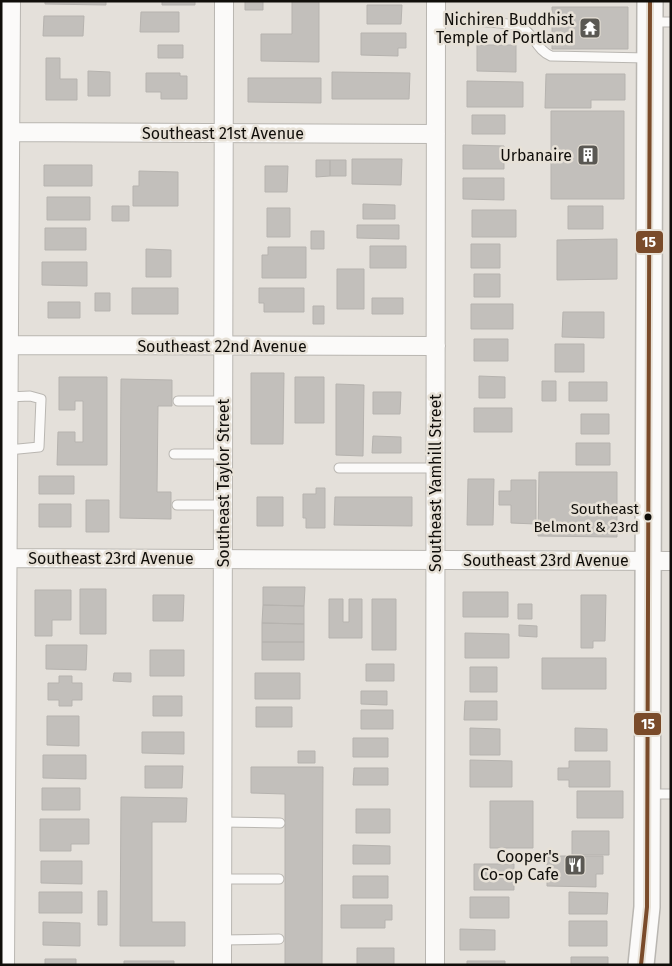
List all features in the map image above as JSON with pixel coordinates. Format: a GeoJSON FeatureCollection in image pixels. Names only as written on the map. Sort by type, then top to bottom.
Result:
{"type":"FeatureCollection","features":[{"type":"Feature","properties":{"kind":"main road"},"geometry":{"type":"LineString","coordinates":[[641,965],[659,794],[659,561],[650,58],[657,15]]}},
{"type":"Feature","properties":{"kind":"main road"},"geometry":{"type":"LineString","coordinates":[[646,917],[652,965]]}},
{"type":"Feature","properties":{"kind":"street"},"geometry":{"type":"LineString","coordinates":[[5,965],[4,558],[9,345],[5,295],[6,35],[11,1]]}},
{"type":"Feature","properties":{"kind":"street","name":"Southeast Taylor Street"},"geometry":{"type":"LineString","coordinates":[[222,965],[224,1]]}},
{"type":"Feature","properties":{"kind":"street","name":"Southeast Yamhill Street"},"geometry":{"type":"LineString","coordinates":[[434,965],[436,1]]}},
{"type":"Feature","properties":{"kind":"street","name":"Southeast 21st Avenue"},"geometry":{"type":"LineString","coordinates":[[6,132],[436,134]]}},
{"type":"Feature","properties":{"kind":"street","name":"Southeast 22nd Avenue"},"geometry":{"type":"LineString","coordinates":[[9,345],[436,346]]}},
{"type":"Feature","properties":{"kind":"street","name":"Southeast 23rd Avenue"},"geometry":{"type":"LineString","coordinates":[[4,558],[659,561]]}},
{"type":"Feature","properties":{"kind":"lane"},"geometry":{"type":"LineString","coordinates":[[436,20],[500,23],[523,28],[544,53],[551,56],[650,58]]}},
{"type":"Feature","properties":{"kind":"lane"},"geometry":{"type":"LineString","coordinates":[[8,397],[30,396],[41,399],[42,424],[39,447],[8,450]]}},
{"type":"Feature","properties":{"kind":"lane"},"geometry":{"type":"LineString","coordinates":[[178,400],[224,401]]}},
{"type":"Feature","properties":{"kind":"lane"},"geometry":{"type":"LineString","coordinates":[[174,454],[223,454]]}},
{"type":"Feature","properties":{"kind":"lane"},"geometry":{"type":"LineString","coordinates":[[339,468],[435,468]]}},
{"type":"Feature","properties":{"kind":"lane"},"geometry":{"type":"LineString","coordinates":[[177,505],[223,505]]}},
{"type":"Feature","properties":{"kind":"lane"},"geometry":{"type":"LineString","coordinates":[[222,822],[280,823]]}},
{"type":"Feature","properties":{"kind":"lane"},"geometry":{"type":"LineString","coordinates":[[222,879],[279,879]]}},
{"type":"Feature","properties":{"kind":"lane"},"geometry":{"type":"LineString","coordinates":[[222,940],[279,939]]}},
{"type":"Feature","properties":{"kind":"building"},"geometry":{"type":"Polygon","coordinates":[[[45,1],[106,1],[106,5],[45,4],[45,1]]]}},
{"type":"Feature","properties":{"kind":"building"},"geometry":{"type":"Polygon","coordinates":[[[162,1],[195,1],[195,5],[162,5],[162,1]]]}},
{"type":"Feature","properties":{"kind":"building"},"geometry":{"type":"Polygon","coordinates":[[[245,1],[263,1],[263,10],[245,10],[245,1]]]}},
{"type":"Feature","properties":{"kind":"building"},"geometry":{"type":"Polygon","coordinates":[[[292,1],[319,1],[319,62],[261,61],[261,34],[292,34],[292,1]]]}},
{"type":"Feature","properties":{"kind":"building"},"geometry":{"type":"Polygon","coordinates":[[[367,5],[402,5],[401,24],[367,24],[367,5]]]}},
{"type":"Feature","properties":{"kind":"building","name":"Nichiren Buddhist Temple of Portland"},"geometry":{"type":"Polygon","coordinates":[[[552,7],[628,7],[628,49],[552,49],[552,7]]]}},
{"type":"Feature","properties":{"kind":"building"},"geometry":{"type":"Polygon","coordinates":[[[141,12],[179,12],[179,32],[140,32],[141,12]]]}},
{"type":"Feature","properties":{"kind":"building"},"geometry":{"type":"Polygon","coordinates":[[[44,16],[84,16],[83,36],[43,36],[44,16]]]}},
{"type":"Feature","properties":{"kind":"building"},"geometry":{"type":"Polygon","coordinates":[[[361,33],[406,33],[406,48],[398,48],[398,56],[361,55],[361,33]]]}},
{"type":"Feature","properties":{"kind":"building"},"geometry":{"type":"Polygon","coordinates":[[[158,45],[183,45],[183,58],[158,58],[158,45]]]}},
{"type":"Feature","properties":{"kind":"building"},"geometry":{"type":"Polygon","coordinates":[[[477,45],[516,45],[516,72],[477,71],[477,45]]]}},
{"type":"Feature","properties":{"kind":"building"},"geometry":{"type":"Polygon","coordinates":[[[46,58],[60,58],[60,79],[77,79],[77,100],[46,100],[46,58]]]}},
{"type":"Feature","properties":{"kind":"building"},"geometry":{"type":"Polygon","coordinates":[[[88,71],[110,72],[110,96],[88,96],[88,71]]]}},
{"type":"Feature","properties":{"kind":"building"},"geometry":{"type":"Polygon","coordinates":[[[332,72],[410,73],[409,99],[332,99],[332,72]]]}},
{"type":"Feature","properties":{"kind":"building"},"geometry":{"type":"Polygon","coordinates":[[[146,73],[180,73],[180,76],[187,76],[187,99],[161,99],[161,92],[146,92],[146,73]]]}},
{"type":"Feature","properties":{"kind":"building"},"geometry":{"type":"Polygon","coordinates":[[[546,74],[625,74],[625,100],[591,100],[591,108],[545,108],[546,74]]]}},
{"type":"Feature","properties":{"kind":"building"},"geometry":{"type":"Polygon","coordinates":[[[248,78],[321,78],[321,103],[248,102],[248,78]]]}},
{"type":"Feature","properties":{"kind":"building"},"geometry":{"type":"Polygon","coordinates":[[[467,81],[523,82],[523,107],[467,107],[467,81]]]}},
{"type":"Feature","properties":{"kind":"building","name":"Urbanaire"},"geometry":{"type":"Polygon","coordinates":[[[551,111],[624,111],[624,199],[551,199],[551,111]]]}},
{"type":"Feature","properties":{"kind":"building"},"geometry":{"type":"Polygon","coordinates":[[[472,115],[505,115],[505,134],[472,134],[472,115]]]}},
{"type":"Feature","properties":{"kind":"building"},"geometry":{"type":"Polygon","coordinates":[[[463,145],[504,146],[504,169],[463,169],[463,145]]]}},
{"type":"Feature","properties":{"kind":"building"},"geometry":{"type":"Polygon","coordinates":[[[352,159],[402,159],[401,185],[352,184],[352,159]]]}},
{"type":"Feature","properties":{"kind":"building"},"geometry":{"type":"Polygon","coordinates":[[[316,160],[330,160],[330,176],[316,177],[316,160]]]}},
{"type":"Feature","properties":{"kind":"building"},"geometry":{"type":"Polygon","coordinates":[[[330,160],[346,160],[346,176],[330,176],[330,160]]]}},
{"type":"Feature","properties":{"kind":"building"},"geometry":{"type":"Polygon","coordinates":[[[44,165],[92,165],[92,186],[44,186],[44,165]]]}},
{"type":"Feature","properties":{"kind":"building"},"geometry":{"type":"Polygon","coordinates":[[[265,166],[288,166],[287,192],[265,192],[265,166]]]}},
{"type":"Feature","properties":{"kind":"building"},"geometry":{"type":"Polygon","coordinates":[[[139,171],[178,172],[178,206],[133,206],[133,186],[139,186],[139,171]]]}},
{"type":"Feature","properties":{"kind":"building"},"geometry":{"type":"Polygon","coordinates":[[[463,178],[504,178],[504,200],[463,199],[463,178]]]}},
{"type":"Feature","properties":{"kind":"building"},"geometry":{"type":"Polygon","coordinates":[[[47,197],[90,197],[90,220],[47,220],[47,197]]]}},
{"type":"Feature","properties":{"kind":"building"},"geometry":{"type":"Polygon","coordinates":[[[363,204],[395,205],[395,219],[363,219],[363,204]]]}},
{"type":"Feature","properties":{"kind":"building"},"geometry":{"type":"Polygon","coordinates":[[[112,206],[129,206],[129,221],[112,221],[112,206]]]}},
{"type":"Feature","properties":{"kind":"building"},"geometry":{"type":"Polygon","coordinates":[[[568,206],[603,206],[603,229],[568,229],[568,206]]]}},
{"type":"Feature","properties":{"kind":"building"},"geometry":{"type":"Polygon","coordinates":[[[267,208],[290,208],[290,237],[267,237],[267,208]]]}},
{"type":"Feature","properties":{"kind":"building"},"geometry":{"type":"Polygon","coordinates":[[[472,210],[516,210],[516,237],[472,237],[472,210]]]}},
{"type":"Feature","properties":{"kind":"building"},"geometry":{"type":"Polygon","coordinates":[[[357,225],[399,225],[399,239],[357,238],[357,225]]]}},
{"type":"Feature","properties":{"kind":"building"},"geometry":{"type":"Polygon","coordinates":[[[45,228],[86,228],[86,250],[45,250],[45,228]]]}},
{"type":"Feature","properties":{"kind":"building"},"geometry":{"type":"Polygon","coordinates":[[[311,231],[324,231],[324,249],[311,249],[311,231]]]}},
{"type":"Feature","properties":{"kind":"building"},"geometry":{"type":"Polygon","coordinates":[[[617,239],[617,279],[557,280],[557,240],[617,239]]]}},
{"type":"Feature","properties":{"kind":"building"},"geometry":{"type":"Polygon","coordinates":[[[471,244],[500,244],[500,268],[471,268],[471,244]]]}},
{"type":"Feature","properties":{"kind":"building"},"geometry":{"type":"Polygon","coordinates":[[[370,246],[406,246],[406,268],[370,268],[370,246]]]}},
{"type":"Feature","properties":{"kind":"building"},"geometry":{"type":"Polygon","coordinates":[[[268,247],[306,247],[306,278],[262,278],[262,255],[268,255],[268,247]]]}},
{"type":"Feature","properties":{"kind":"building"},"geometry":{"type":"Polygon","coordinates":[[[146,249],[171,250],[171,277],[146,277],[146,249]]]}},
{"type":"Feature","properties":{"kind":"building"},"geometry":{"type":"Polygon","coordinates":[[[42,262],[87,262],[87,286],[42,285],[42,262]]]}},
{"type":"Feature","properties":{"kind":"building"},"geometry":{"type":"Polygon","coordinates":[[[337,269],[364,269],[364,309],[337,309],[337,269]]]}},
{"type":"Feature","properties":{"kind":"building"},"geometry":{"type":"Polygon","coordinates":[[[474,274],[500,274],[500,297],[474,297],[474,274]]]}},
{"type":"Feature","properties":{"kind":"building"},"geometry":{"type":"Polygon","coordinates":[[[132,288],[178,288],[178,314],[132,314],[132,288]]]}},
{"type":"Feature","properties":{"kind":"building"},"geometry":{"type":"Polygon","coordinates":[[[259,288],[304,288],[304,312],[264,312],[264,303],[259,303],[259,288]]]}},
{"type":"Feature","properties":{"kind":"building"},"geometry":{"type":"Polygon","coordinates":[[[95,293],[110,293],[110,311],[95,311],[95,293]]]}},
{"type":"Feature","properties":{"kind":"building"},"geometry":{"type":"Polygon","coordinates":[[[372,298],[403,298],[403,314],[372,314],[372,298]]]}},
{"type":"Feature","properties":{"kind":"building"},"geometry":{"type":"Polygon","coordinates":[[[48,302],[80,302],[80,318],[48,318],[48,302]]]}},
{"type":"Feature","properties":{"kind":"building"},"geometry":{"type":"Polygon","coordinates":[[[471,304],[513,304],[513,329],[471,329],[471,304]]]}},
{"type":"Feature","properties":{"kind":"building"},"geometry":{"type":"Polygon","coordinates":[[[313,306],[324,306],[324,324],[313,324],[313,306]]]}},
{"type":"Feature","properties":{"kind":"building"},"geometry":{"type":"Polygon","coordinates":[[[563,312],[604,312],[604,338],[562,337],[563,312]]]}},
{"type":"Feature","properties":{"kind":"building"},"geometry":{"type":"Polygon","coordinates":[[[474,339],[508,339],[508,361],[474,361],[474,339]]]}},
{"type":"Feature","properties":{"kind":"building"},"geometry":{"type":"Polygon","coordinates":[[[555,344],[584,344],[584,372],[555,372],[555,344]]]}},
{"type":"Feature","properties":{"kind":"building"},"geometry":{"type":"Polygon","coordinates":[[[251,373],[284,373],[283,444],[251,444],[251,373]]]}},
{"type":"Feature","properties":{"kind":"building"},"geometry":{"type":"Polygon","coordinates":[[[479,376],[505,377],[505,398],[479,398],[479,376]]]}},
{"type":"Feature","properties":{"kind":"building"},"geometry":{"type":"Polygon","coordinates":[[[59,377],[107,377],[107,465],[57,465],[58,432],[75,432],[75,442],[83,442],[83,401],[75,401],[75,410],[59,410],[59,377]]]}},
{"type":"Feature","properties":{"kind":"building"},"geometry":{"type":"Polygon","coordinates":[[[295,377],[324,377],[324,423],[295,423],[295,377]]]}},
{"type":"Feature","properties":{"kind":"building"},"geometry":{"type":"Polygon","coordinates":[[[121,379],[172,380],[172,406],[158,406],[157,492],[171,492],[171,519],[120,518],[121,379]]]}},
{"type":"Feature","properties":{"kind":"building"},"geometry":{"type":"Polygon","coordinates":[[[542,381],[556,381],[556,401],[542,401],[542,381]]]}},
{"type":"Feature","properties":{"kind":"building"},"geometry":{"type":"Polygon","coordinates":[[[569,382],[607,382],[607,401],[569,401],[569,382]]]}},
{"type":"Feature","properties":{"kind":"building"},"geometry":{"type":"Polygon","coordinates":[[[336,384],[364,385],[363,456],[336,455],[336,384]]]}},
{"type":"Feature","properties":{"kind":"building"},"geometry":{"type":"Polygon","coordinates":[[[373,392],[401,392],[400,414],[373,414],[373,392]]]}},
{"type":"Feature","properties":{"kind":"building"},"geometry":{"type":"Polygon","coordinates":[[[474,408],[512,408],[512,432],[474,432],[474,408]]]}},
{"type":"Feature","properties":{"kind":"building"},"geometry":{"type":"Polygon","coordinates":[[[581,414],[609,414],[609,434],[581,434],[581,414]]]}},
{"type":"Feature","properties":{"kind":"building"},"geometry":{"type":"Polygon","coordinates":[[[373,436],[401,437],[401,453],[372,453],[373,436]]]}},
{"type":"Feature","properties":{"kind":"building"},"geometry":{"type":"Polygon","coordinates":[[[576,443],[610,443],[610,465],[576,465],[576,443]]]}},
{"type":"Feature","properties":{"kind":"building"},"geometry":{"type":"Polygon","coordinates":[[[539,472],[617,472],[617,537],[538,536],[539,472]]]}},
{"type":"Feature","properties":{"kind":"building"},"geometry":{"type":"Polygon","coordinates":[[[39,476],[74,476],[74,494],[39,494],[39,476]]]}},
{"type":"Feature","properties":{"kind":"building"},"geometry":{"type":"Polygon","coordinates":[[[468,479],[494,479],[493,525],[467,525],[468,479]]]}},
{"type":"Feature","properties":{"kind":"building"},"geometry":{"type":"Polygon","coordinates":[[[511,480],[536,480],[536,524],[511,523],[511,505],[499,505],[499,491],[511,491],[511,480]]]}},
{"type":"Feature","properties":{"kind":"building"},"geometry":{"type":"Polygon","coordinates":[[[316,488],[325,488],[325,528],[306,528],[306,518],[303,518],[303,494],[316,494],[316,488]]]}},
{"type":"Feature","properties":{"kind":"building"},"geometry":{"type":"Polygon","coordinates":[[[257,497],[283,497],[283,526],[257,526],[257,497]]]}},
{"type":"Feature","properties":{"kind":"building"},"geometry":{"type":"Polygon","coordinates":[[[335,497],[412,497],[412,526],[334,525],[335,497]]]}},
{"type":"Feature","properties":{"kind":"building"},"geometry":{"type":"Polygon","coordinates":[[[86,500],[109,500],[109,532],[86,532],[86,500]]]}},
{"type":"Feature","properties":{"kind":"building"},"geometry":{"type":"Polygon","coordinates":[[[39,504],[71,504],[71,527],[39,527],[39,504]]]}},
{"type":"Feature","properties":{"kind":"building"},"geometry":{"type":"Polygon","coordinates":[[[263,587],[305,587],[304,606],[263,605],[263,587]]]}},
{"type":"Feature","properties":{"kind":"building"},"geometry":{"type":"Polygon","coordinates":[[[80,589],[106,589],[106,634],[80,634],[80,589]]]}},
{"type":"Feature","properties":{"kind":"building"},"geometry":{"type":"Polygon","coordinates":[[[35,590],[71,590],[71,620],[52,620],[52,636],[35,636],[35,590]]]}},
{"type":"Feature","properties":{"kind":"building"},"geometry":{"type":"Polygon","coordinates":[[[463,592],[508,592],[508,617],[463,617],[463,592]]]}},
{"type":"Feature","properties":{"kind":"building"},"geometry":{"type":"Polygon","coordinates":[[[153,595],[184,595],[183,621],[153,621],[153,595]]]}},
{"type":"Feature","properties":{"kind":"building"},"geometry":{"type":"Polygon","coordinates":[[[581,595],[606,595],[605,641],[593,641],[593,648],[581,648],[581,595]]]}},
{"type":"Feature","properties":{"kind":"building"},"geometry":{"type":"Polygon","coordinates":[[[329,599],[343,599],[343,622],[349,622],[349,599],[362,599],[362,638],[329,638],[329,599]]]}},
{"type":"Feature","properties":{"kind":"building"},"geometry":{"type":"Polygon","coordinates":[[[372,599],[396,599],[396,650],[372,650],[372,599]]]}},
{"type":"Feature","properties":{"kind":"building"},"geometry":{"type":"Polygon","coordinates":[[[518,604],[532,604],[532,619],[518,619],[518,604]]]}},
{"type":"Feature","properties":{"kind":"building"},"geometry":{"type":"Polygon","coordinates":[[[263,605],[304,606],[304,624],[262,623],[263,605]]]}},
{"type":"Feature","properties":{"kind":"building"},"geometry":{"type":"Polygon","coordinates":[[[262,623],[304,624],[304,642],[262,642],[262,623]]]}},
{"type":"Feature","properties":{"kind":"building"},"geometry":{"type":"Polygon","coordinates":[[[519,625],[537,626],[537,637],[519,636],[519,625]]]}},
{"type":"Feature","properties":{"kind":"building"},"geometry":{"type":"Polygon","coordinates":[[[465,633],[509,634],[509,658],[465,658],[465,633]]]}},
{"type":"Feature","properties":{"kind":"building"},"geometry":{"type":"Polygon","coordinates":[[[262,642],[304,642],[304,660],[262,660],[262,642]]]}},
{"type":"Feature","properties":{"kind":"building"},"geometry":{"type":"Polygon","coordinates":[[[46,645],[87,645],[86,670],[46,669],[46,645]]]}},
{"type":"Feature","properties":{"kind":"building"},"geometry":{"type":"Polygon","coordinates":[[[150,650],[184,650],[184,676],[150,676],[150,650]]]}},
{"type":"Feature","properties":{"kind":"building"},"geometry":{"type":"Polygon","coordinates":[[[542,658],[606,658],[606,689],[542,689],[542,658]]]}},
{"type":"Feature","properties":{"kind":"building"},"geometry":{"type":"Polygon","coordinates":[[[366,664],[394,664],[394,681],[366,681],[366,664]]]}},
{"type":"Feature","properties":{"kind":"building"},"geometry":{"type":"Polygon","coordinates":[[[470,667],[497,667],[497,692],[470,692],[470,667]]]}},
{"type":"Feature","properties":{"kind":"building"},"geometry":{"type":"Polygon","coordinates":[[[114,673],[131,673],[131,682],[113,681],[114,673]]]}},
{"type":"Feature","properties":{"kind":"building"},"geometry":{"type":"Polygon","coordinates":[[[255,673],[300,673],[300,699],[255,699],[255,673]]]}},
{"type":"Feature","properties":{"kind":"building"},"geometry":{"type":"Polygon","coordinates":[[[59,676],[72,676],[72,683],[82,683],[82,700],[72,700],[72,706],[59,706],[59,700],[48,700],[48,683],[59,683],[59,676]]]}},
{"type":"Feature","properties":{"kind":"building"},"geometry":{"type":"Polygon","coordinates":[[[361,691],[387,691],[387,705],[361,704],[361,691]]]}},
{"type":"Feature","properties":{"kind":"building"},"geometry":{"type":"Polygon","coordinates":[[[153,696],[182,696],[182,716],[153,716],[153,696]]]}},
{"type":"Feature","properties":{"kind":"building"},"geometry":{"type":"Polygon","coordinates":[[[465,701],[497,701],[497,720],[464,720],[465,701]]]}},
{"type":"Feature","properties":{"kind":"building"},"geometry":{"type":"Polygon","coordinates":[[[256,707],[292,707],[292,727],[256,727],[256,707]]]}},
{"type":"Feature","properties":{"kind":"building"},"geometry":{"type":"Polygon","coordinates":[[[361,710],[393,710],[393,729],[361,729],[361,710]]]}},
{"type":"Feature","properties":{"kind":"building"},"geometry":{"type":"Polygon","coordinates":[[[47,716],[79,716],[79,746],[47,745],[47,716]]]}},
{"type":"Feature","properties":{"kind":"building"},"geometry":{"type":"Polygon","coordinates":[[[470,728],[500,729],[500,755],[470,755],[470,728]]]}},
{"type":"Feature","properties":{"kind":"building"},"geometry":{"type":"Polygon","coordinates":[[[575,728],[607,729],[607,751],[575,751],[575,728]]]}},
{"type":"Feature","properties":{"kind":"building"},"geometry":{"type":"Polygon","coordinates":[[[142,732],[184,732],[184,754],[142,753],[142,732]]]}},
{"type":"Feature","properties":{"kind":"building"},"geometry":{"type":"Polygon","coordinates":[[[353,738],[388,738],[388,757],[353,757],[353,738]]]}},
{"type":"Feature","properties":{"kind":"building"},"geometry":{"type":"Polygon","coordinates":[[[298,751],[315,751],[315,763],[298,763],[298,751]]]}},
{"type":"Feature","properties":{"kind":"building"},"geometry":{"type":"Polygon","coordinates":[[[43,755],[86,755],[86,779],[43,778],[43,755]]]}},
{"type":"Feature","properties":{"kind":"building"},"geometry":{"type":"Polygon","coordinates":[[[470,760],[512,761],[512,787],[470,787],[470,760]]]}},
{"type":"Feature","properties":{"kind":"building"},"geometry":{"type":"Polygon","coordinates":[[[569,761],[610,761],[610,787],[569,787],[569,780],[558,780],[558,768],[569,768],[569,761]]]}},
{"type":"Feature","properties":{"kind":"building"},"geometry":{"type":"Polygon","coordinates":[[[145,766],[183,766],[182,788],[145,788],[145,766]]]}},
{"type":"Feature","properties":{"kind":"building"},"geometry":{"type":"Polygon","coordinates":[[[251,767],[323,767],[322,965],[285,965],[285,794],[251,793],[251,767]]]}},
{"type":"Feature","properties":{"kind":"building"},"geometry":{"type":"Polygon","coordinates":[[[354,768],[388,768],[388,785],[353,785],[354,768]]]}},
{"type":"Feature","properties":{"kind":"building"},"geometry":{"type":"Polygon","coordinates":[[[42,788],[80,788],[80,810],[42,810],[42,788]]]}},
{"type":"Feature","properties":{"kind":"building"},"geometry":{"type":"Polygon","coordinates":[[[577,791],[623,791],[623,818],[577,818],[577,791]]]}},
{"type":"Feature","properties":{"kind":"building"},"geometry":{"type":"Polygon","coordinates":[[[121,797],[187,798],[186,822],[152,822],[152,922],[185,922],[185,946],[120,946],[121,797]]]}},
{"type":"Feature","properties":{"kind":"building"},"geometry":{"type":"Polygon","coordinates":[[[490,801],[533,801],[533,848],[490,848],[490,801]]]}},
{"type":"Feature","properties":{"kind":"building"},"geometry":{"type":"Polygon","coordinates":[[[356,809],[390,809],[390,833],[356,833],[356,809]]]}},
{"type":"Feature","properties":{"kind":"building"},"geometry":{"type":"Polygon","coordinates":[[[40,819],[89,819],[89,844],[71,844],[71,851],[40,851],[40,819]]]}},
{"type":"Feature","properties":{"kind":"building"},"geometry":{"type":"Polygon","coordinates":[[[572,831],[609,831],[609,855],[572,855],[572,831]]]}},
{"type":"Feature","properties":{"kind":"building"},"geometry":{"type":"Polygon","coordinates":[[[353,845],[390,846],[390,864],[353,864],[353,845]]]}},
{"type":"Feature","properties":{"kind":"building","name":"Cooper's Co-op Cafe"},"geometry":{"type":"Polygon","coordinates":[[[547,856],[603,856],[603,874],[596,874],[596,887],[547,886],[547,856]]]}},
{"type":"Feature","properties":{"kind":"building"},"geometry":{"type":"Polygon","coordinates":[[[41,861],[82,861],[82,884],[41,883],[41,861]]]}},
{"type":"Feature","properties":{"kind":"building"},"geometry":{"type":"Polygon","coordinates":[[[474,864],[514,864],[514,890],[474,890],[474,864]]]}},
{"type":"Feature","properties":{"kind":"building"},"geometry":{"type":"Polygon","coordinates":[[[353,876],[388,876],[388,898],[353,898],[353,876]]]}},
{"type":"Feature","properties":{"kind":"building"},"geometry":{"type":"Polygon","coordinates":[[[98,891],[107,891],[107,925],[98,925],[98,891]]]}},
{"type":"Feature","properties":{"kind":"building"},"geometry":{"type":"Polygon","coordinates":[[[39,892],[82,892],[82,913],[39,913],[39,892]]]}},
{"type":"Feature","properties":{"kind":"building"},"geometry":{"type":"Polygon","coordinates":[[[569,892],[608,893],[607,914],[569,914],[569,892]]]}},
{"type":"Feature","properties":{"kind":"building"},"geometry":{"type":"Polygon","coordinates":[[[470,897],[509,897],[509,918],[470,918],[470,897]]]}},
{"type":"Feature","properties":{"kind":"building"},"geometry":{"type":"Polygon","coordinates":[[[341,905],[392,905],[392,920],[385,920],[385,928],[341,928],[341,905]]]}},
{"type":"Feature","properties":{"kind":"building"},"geometry":{"type":"Polygon","coordinates":[[[569,921],[607,921],[607,946],[569,946],[569,921]]]}},
{"type":"Feature","properties":{"kind":"building"},"geometry":{"type":"Polygon","coordinates":[[[43,922],[80,923],[80,946],[43,945],[43,922]]]}},
{"type":"Feature","properties":{"kind":"building"},"geometry":{"type":"Polygon","coordinates":[[[460,929],[495,930],[495,950],[460,950],[460,929]]]}},
{"type":"Feature","properties":{"kind":"building"},"geometry":{"type":"Polygon","coordinates":[[[357,948],[394,948],[394,965],[357,965],[357,948]]]}},
{"type":"Feature","properties":{"kind":"building"},"geometry":{"type":"Polygon","coordinates":[[[571,957],[608,957],[608,965],[571,965],[571,957]]]}},
{"type":"Feature","properties":{"kind":"building"},"geometry":{"type":"Polygon","coordinates":[[[45,959],[76,959],[76,965],[45,965],[45,959]]]}},
{"type":"Feature","properties":{"kind":"building"},"geometry":{"type":"Polygon","coordinates":[[[124,961],[174,961],[174,965],[124,965],[124,961]]]}},
{"type":"Feature","properties":{"kind":"building"},"geometry":{"type":"Polygon","coordinates":[[[467,961],[505,961],[505,965],[467,965],[467,961]]]}},
{"type":"Feature","properties":{"kind":"transit line","name":"15"},"geometry":{"type":"LineString","coordinates":[[641,965],[647,907],[650,1]]}},
{"type":"Feature","properties":{"kind":"place","name":"Nichiren Buddhist Temple of Portland"},"geometry":{"type":"Point","coordinates":[590,28]}},
{"type":"Feature","properties":{"kind":"place","name":"Urbanaire"},"geometry":{"type":"Point","coordinates":[588,155]}},
{"type":"Feature","properties":{"kind":"place","name":"Southeast Belmont & 23rd"},"geometry":{"type":"Point","coordinates":[648,517]}},
{"type":"Feature","properties":{"kind":"place","name":"Cooper's Co-op Cafe"},"geometry":{"type":"Point","coordinates":[575,865]}}]}
